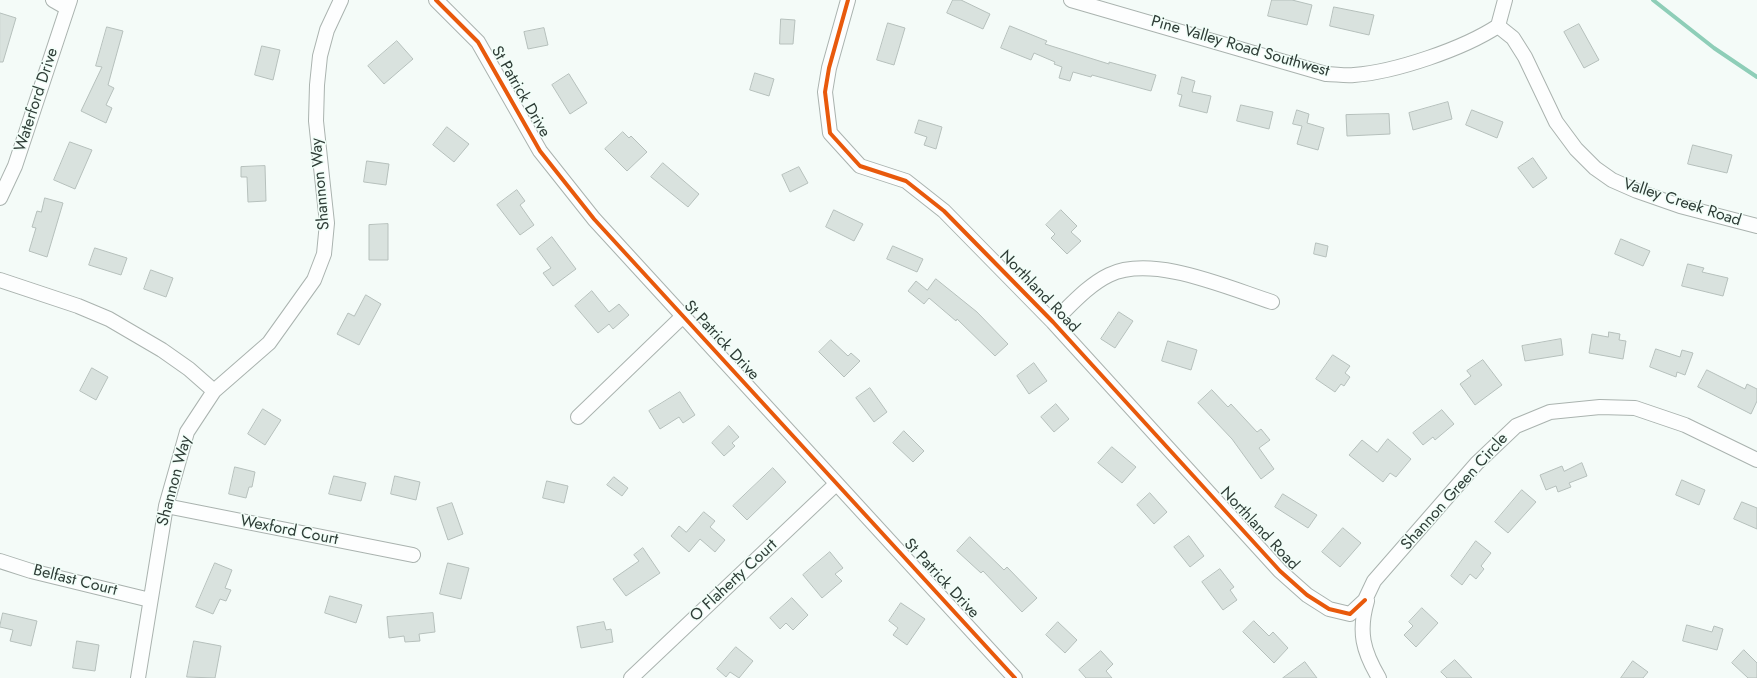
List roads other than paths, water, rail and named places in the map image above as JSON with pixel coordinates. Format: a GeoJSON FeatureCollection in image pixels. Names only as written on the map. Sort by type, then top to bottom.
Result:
{"type":"FeatureCollection","features":[{"type":"Feature","properties":{"kind":"street"},"geometry":{"type":"LineString","coordinates":[[53,0],[68,4]]}},
{"type":"Feature","properties":{"kind":"street","name":"Shannon Way"},"geometry":{"type":"LineString","coordinates":[[138,678],[166,506],[187,432],[214,391],[269,343],[314,280],[324,254],[327,223],[316,121],[317,85],[322,50],[327,30],[341,0]]}},
{"type":"Feature","properties":{"kind":"street","name":"St Patrick Drive"},"geometry":{"type":"LineString","coordinates":[[436,0],[478,42],[540,151],[594,219],[1011,677]]}},
{"type":"Feature","properties":{"kind":"street","name":"Northland Road"},"geometry":{"type":"LineString","coordinates":[[848,0],[829,68],[825,92],[830,133],[860,166],[906,181],[944,211],[1053,322],[1280,571],[1307,595],[1329,609],[1350,614],[1365,600]]}},
{"type":"Feature","properties":{"kind":"street","name":"Pine Valley Road Southwest"},"geometry":{"type":"LineString","coordinates":[[1071,0],[1326,74],[1352,76],[1379,72],[1447,51],[1484,36],[1498,26]]}},
{"type":"Feature","properties":{"kind":"street"},"geometry":{"type":"LineString","coordinates":[[1498,26],[1505,0]]}},
{"type":"Feature","properties":{"kind":"street","name":"Waterford Drive"},"geometry":{"type":"LineString","coordinates":[[0,198],[15,166],[68,4]]}},
{"type":"Feature","properties":{"kind":"street","name":"Valley Creek Road"},"geometry":{"type":"LineString","coordinates":[[1498,26],[1513,38],[1525,57],[1556,122],[1576,149],[1595,168],[1612,180],[1637,191],[1680,206],[1757,226]]}},
{"type":"Feature","properties":{"kind":"street"},"geometry":{"type":"LineString","coordinates":[[1053,322],[1086,290],[1110,275],[1136,268],[1157,268],[1197,278],[1272,302]]}},
{"type":"Feature","properties":{"kind":"street"},"geometry":{"type":"LineString","coordinates":[[0,280],[78,306],[109,319],[162,350],[188,368],[214,391]]}},
{"type":"Feature","properties":{"kind":"street"},"geometry":{"type":"LineString","coordinates":[[578,417],[683,316]]}},
{"type":"Feature","properties":{"kind":"street","name":"Shannon Green Circle"},"geometry":{"type":"LineString","coordinates":[[1379,678],[1368,660],[1362,642],[1363,616],[1367,601],[1365,600],[1374,581],[1477,463],[1516,426],[1550,412],[1600,407],[1635,408],[1685,425],[1757,460]]}},
{"type":"Feature","properties":{"kind":"street","name":"O Flaherty Court"},"geometry":{"type":"LineString","coordinates":[[631,678],[836,484]]}},
{"type":"Feature","properties":{"kind":"street","name":"Wexford Court"},"geometry":{"type":"LineString","coordinates":[[166,506],[413,555]]}},
{"type":"Feature","properties":{"kind":"street","name":"Belfast Court"},"geometry":{"type":"LineString","coordinates":[[0,561],[31,571],[150,600]]}},
{"type":"Feature","properties":{"kind":"waterway"},"geometry":{"type":"LineString","coordinates":[[1653,0],[1714,48],[1757,77]]}}]}
